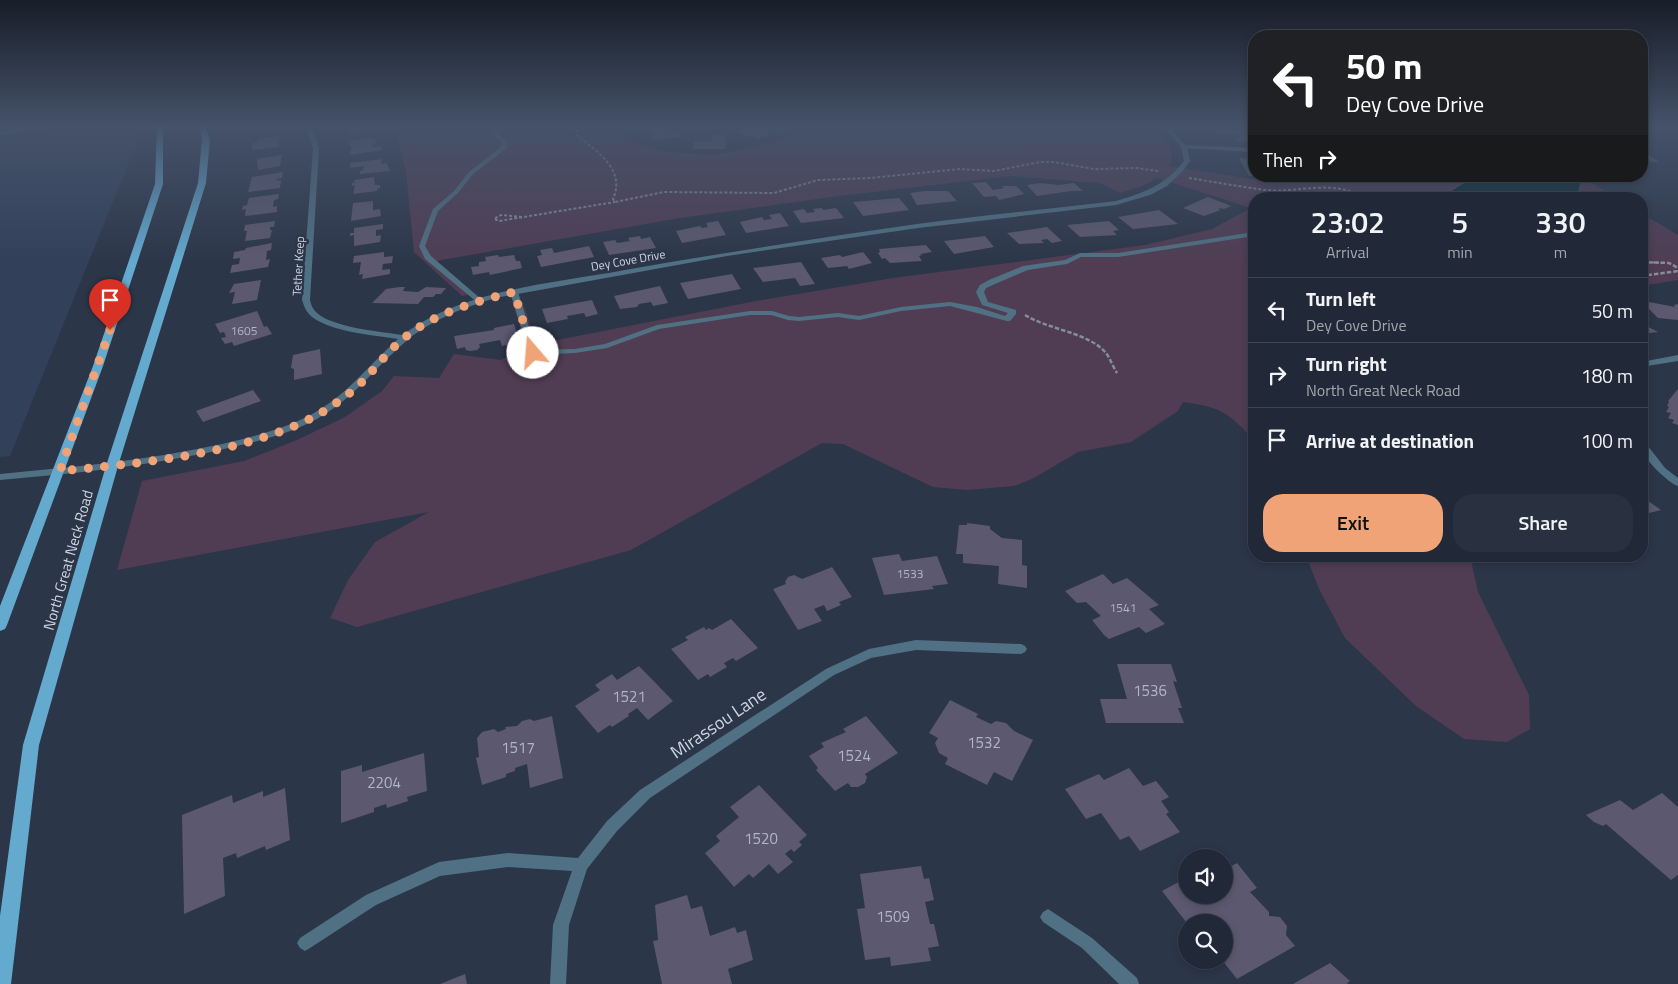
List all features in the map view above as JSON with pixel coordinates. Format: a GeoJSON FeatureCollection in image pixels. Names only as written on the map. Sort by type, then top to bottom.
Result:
{"type":"FeatureCollection","features":[{"type":"Feature","properties":{"kind":"main road"},"geometry":{"type":"LineString","coordinates":[[0,625],[60,471],[98,366],[159,184],[159,171]]}},
{"type":"Feature","properties":{"kind":"main road","name":"North Great Neck Road"},"geometry":{"type":"LineString","coordinates":[[1,974],[31,745],[112,466],[202,183],[203,171]]}},
{"type":"Feature","properties":{"kind":"street","name":"Tether Keep"},"geometry":{"type":"LineString","coordinates":[[314,171],[306,300],[310,310],[318,318],[332,324],[404,338]]}},
{"type":"Feature","properties":{"kind":"street"},"geometry":{"type":"LineString","coordinates":[[474,171],[456,192],[435,210],[422,246],[428,257],[478,301]]}},
{"type":"Feature","properties":{"kind":"street"},"geometry":{"type":"LineString","coordinates":[[1178,176],[1181,171]]}},
{"type":"Feature","properties":{"kind":"street","name":"Dey Cove Drive"},"geometry":{"type":"LineString","coordinates":[[0,477],[112,466],[184,456],[277,432],[297,424],[340,401],[361,383],[404,338],[438,318],[478,301],[514,292],[728,254],[918,226],[1116,203],[1151,193],[1178,176]]}},
{"type":"Feature","properties":{"kind":"street"},"geometry":{"type":"LineString","coordinates":[[514,292],[533,353],[576,351],[607,346],[676,322],[713,320],[750,312],[772,313],[799,319],[838,315],[858,318],[901,309],[950,304],[1007,319],[1013,312],[985,303],[980,292],[983,287],[992,282],[1026,268],[1067,262],[1080,255],[1118,256],[1248,235]]}},
{"type":"Feature","properties":{"kind":"street"},"geometry":{"type":"LineString","coordinates":[[1648,364],[1678,358]]}},
{"type":"Feature","properties":{"kind":"street"},"geometry":{"type":"LineString","coordinates":[[1648,453],[1662,470],[1678,483]]}},
{"type":"Feature","properties":{"kind":"street","name":"Mirassou Lane"},"geometry":{"type":"LineString","coordinates":[[558,984],[561,925],[581,866],[612,826],[645,794],[830,672],[869,654],[916,645],[1021,649]]}},
{"type":"Feature","properties":{"kind":"street"},"geometry":{"type":"LineString","coordinates":[[305,943],[371,900],[439,869],[508,860],[581,866]]}},
{"type":"Feature","properties":{"kind":"street"},"geometry":{"type":"LineString","coordinates":[[1048,917],[1087,943],[1131,984]]}},
{"type":"Feature","properties":{"kind":"path"},"geometry":{"type":"LineString","coordinates":[[613,171],[618,178],[619,185],[613,200],[615,202]]}},
{"type":"Feature","properties":{"kind":"path"},"geometry":{"type":"LineString","coordinates":[[522,217],[500,215],[494,219],[499,221],[615,202],[664,192],[774,193],[818,180],[870,178],[940,171]]}},
{"type":"Feature","properties":{"kind":"path"},"geometry":{"type":"LineString","coordinates":[[1151,171],[1268,190],[1307,187],[1338,188],[1355,192]]}},
{"type":"Feature","properties":{"kind":"path"},"geometry":{"type":"LineString","coordinates":[[1648,262],[1669,263],[1678,270]]}},
{"type":"Feature","properties":{"kind":"path"},"geometry":{"type":"LineString","coordinates":[[1648,275],[1678,270]]}},
{"type":"Feature","properties":{"kind":"path"},"geometry":{"type":"LineString","coordinates":[[1025,316],[1038,323],[1092,341],[1106,353],[1117,373]]}},
{"type":"Feature","properties":{"kind":"shaded area"},"geometry":{"type":"Polygon","coordinates":[[[0,171],[125,171],[10,456],[0,457],[0,171]]]}},
{"type":"Feature","properties":{"kind":"shaded area"},"geometry":{"type":"Polygon","coordinates":[[[406,171],[1200,171],[1248,178],[1248,182],[1591,182],[1607,192],[1248,192],[1248,207],[1157,178],[1142,186],[1120,193],[1100,183],[1011,176],[839,196],[680,218],[436,261],[473,294],[462,296],[414,252],[406,171]]]}},
{"type":"Feature","properties":{"kind":"shaded area"},"geometry":{"type":"Polygon","coordinates":[[[1465,182],[1581,182],[1578,192],[1449,192],[1465,182]]]}},
{"type":"Feature","properties":{"kind":"shaded area"},"geometry":{"type":"Polygon","coordinates":[[[1248,210],[1248,434],[1238,423],[1223,412],[1206,406],[1183,402],[1178,411],[1131,442],[1078,452],[1034,478],[1014,486],[967,490],[933,487],[843,444],[822,443],[631,550],[357,627],[330,618],[348,580],[375,542],[429,512],[117,570],[142,481],[244,461],[297,440],[345,417],[382,391],[394,376],[439,378],[454,354],[501,360],[527,346],[512,302],[522,301],[537,344],[756,301],[893,278],[1145,245],[1212,229],[1248,210]]]}},
{"type":"Feature","properties":{"kind":"shaded area"},"geometry":{"type":"Polygon","coordinates":[[[1648,217],[1678,235],[1678,280],[1648,285],[1648,217]]]}},
{"type":"Feature","properties":{"kind":"shaded area"},"geometry":{"type":"Polygon","coordinates":[[[1308,562],[1471,562],[1478,592],[1529,695],[1530,729],[1507,742],[1464,739],[1416,706],[1345,638],[1320,591],[1308,562]]]}},
{"type":"Feature","properties":{"kind":"building"},"geometry":{"type":"Polygon","coordinates":[[[360,171],[390,171],[390,171],[360,174],[360,171]]]}},
{"type":"Feature","properties":{"kind":"building"},"geometry":{"type":"Polygon","coordinates":[[[283,172],[282,178],[276,181],[281,180],[280,188],[248,192],[252,177],[283,172]]]}},
{"type":"Feature","properties":{"kind":"building"},"geometry":{"type":"Polygon","coordinates":[[[374,177],[375,185],[380,185],[377,191],[353,194],[355,185],[352,186],[352,183],[355,183],[354,180],[374,177]]]}},
{"type":"Feature","properties":{"kind":"building"},"geometry":{"type":"Polygon","coordinates":[[[986,182],[993,190],[1004,188],[1002,186],[1016,186],[1024,194],[999,200],[996,196],[984,197],[972,183],[986,182]]]}},
{"type":"Feature","properties":{"kind":"building"},"geometry":{"type":"Polygon","coordinates":[[[1040,183],[1059,185],[1074,183],[1083,191],[1037,196],[1027,185],[1040,183]]]}},
{"type":"Feature","properties":{"kind":"building"},"geometry":{"type":"Polygon","coordinates":[[[948,191],[957,201],[917,205],[910,193],[948,191]]]}},
{"type":"Feature","properties":{"kind":"building"},"geometry":{"type":"Polygon","coordinates":[[[279,194],[278,199],[274,200],[273,207],[277,206],[277,212],[245,216],[246,209],[242,210],[243,206],[247,205],[249,198],[279,194]]]}},
{"type":"Feature","properties":{"kind":"building"},"geometry":{"type":"Polygon","coordinates":[[[1208,197],[1231,206],[1224,209],[1220,208],[1218,209],[1221,210],[1204,216],[1183,208],[1208,197]]]}},
{"type":"Feature","properties":{"kind":"building"},"geometry":{"type":"Polygon","coordinates":[[[899,198],[909,210],[863,216],[853,202],[899,198]]]}},
{"type":"Feature","properties":{"kind":"building"},"geometry":{"type":"Polygon","coordinates":[[[373,201],[373,210],[380,209],[381,216],[351,221],[353,203],[373,201]]]}},
{"type":"Feature","properties":{"kind":"building"},"geometry":{"type":"Polygon","coordinates":[[[822,208],[823,210],[836,208],[844,218],[801,223],[793,211],[804,209],[807,213],[815,212],[813,209],[822,208]]]}},
{"type":"Feature","properties":{"kind":"building"},"geometry":{"type":"Polygon","coordinates":[[[1159,210],[1178,224],[1133,229],[1118,217],[1159,210]]]}},
{"type":"Feature","properties":{"kind":"building"},"geometry":{"type":"Polygon","coordinates":[[[780,213],[789,226],[746,233],[740,222],[762,217],[764,220],[772,219],[769,215],[780,213]]]}},
{"type":"Feature","properties":{"kind":"building"},"geometry":{"type":"Polygon","coordinates":[[[275,221],[274,227],[270,227],[270,230],[272,230],[270,238],[245,241],[247,231],[244,231],[245,225],[275,221]]]}},
{"type":"Feature","properties":{"kind":"building"},"geometry":{"type":"Polygon","coordinates":[[[718,221],[726,235],[682,243],[676,231],[700,226],[702,228],[708,227],[706,223],[718,221]]]}},
{"type":"Feature","properties":{"kind":"building"},"geometry":{"type":"Polygon","coordinates":[[[1109,221],[1119,230],[1113,231],[1117,235],[1080,237],[1067,225],[1109,221]]]}},
{"type":"Feature","properties":{"kind":"building"},"geometry":{"type":"Polygon","coordinates":[[[383,224],[383,229],[376,230],[376,236],[381,235],[380,242],[354,246],[354,235],[350,236],[350,233],[354,233],[354,228],[383,224]]]}},
{"type":"Feature","properties":{"kind":"building"},"geometry":{"type":"Polygon","coordinates":[[[1047,227],[1062,241],[1052,243],[1047,239],[1041,240],[1044,243],[1019,244],[1007,233],[1047,227]]]}},
{"type":"Feature","properties":{"kind":"building"},"geometry":{"type":"Polygon","coordinates":[[[640,236],[641,239],[650,237],[656,248],[609,255],[603,242],[615,240],[617,243],[630,241],[628,238],[640,236]]]}},
{"type":"Feature","properties":{"kind":"building"},"geometry":{"type":"Polygon","coordinates":[[[985,236],[994,247],[954,254],[944,241],[985,236]]]}},
{"type":"Feature","properties":{"kind":"building"},"geometry":{"type":"Polygon","coordinates":[[[272,243],[271,250],[267,251],[266,260],[270,259],[268,267],[230,273],[232,265],[239,264],[240,258],[233,259],[234,252],[272,243]]]}},
{"type":"Feature","properties":{"kind":"building"},"geometry":{"type":"Polygon","coordinates":[[[926,245],[932,252],[920,254],[922,255],[919,256],[922,261],[890,263],[885,258],[882,259],[878,253],[880,252],[879,249],[926,245]]]}},
{"type":"Feature","properties":{"kind":"building"},"geometry":{"type":"Polygon","coordinates":[[[589,246],[594,257],[541,267],[537,256],[542,255],[540,250],[552,248],[554,253],[589,246]]]}},
{"type":"Feature","properties":{"kind":"building"},"geometry":{"type":"Polygon","coordinates":[[[384,252],[384,257],[393,256],[392,263],[383,264],[382,270],[390,269],[390,274],[362,279],[363,274],[359,275],[361,262],[353,263],[354,256],[384,252]]]}},
{"type":"Feature","properties":{"kind":"building"},"geometry":{"type":"Polygon","coordinates":[[[863,252],[872,263],[849,269],[847,266],[828,268],[821,258],[840,255],[842,257],[863,252]]]}},
{"type":"Feature","properties":{"kind":"building"},"geometry":{"type":"Polygon","coordinates":[[[498,255],[499,257],[514,255],[516,261],[520,261],[522,268],[490,275],[489,272],[473,275],[471,267],[479,266],[479,262],[486,261],[485,257],[498,255]]]}},
{"type":"Feature","properties":{"kind":"building"},"geometry":{"type":"Polygon","coordinates":[[[801,262],[815,284],[800,286],[795,278],[763,282],[753,268],[801,262]]]}},
{"type":"Feature","properties":{"kind":"building"},"geometry":{"type":"Polygon","coordinates":[[[732,274],[741,289],[688,299],[680,283],[732,274]]]}},
{"type":"Feature","properties":{"kind":"building"},"geometry":{"type":"Polygon","coordinates":[[[261,280],[257,300],[232,304],[235,292],[229,293],[234,284],[261,280]]]}},
{"type":"Feature","properties":{"kind":"building"},"geometry":{"type":"Polygon","coordinates":[[[660,286],[668,303],[653,306],[651,302],[639,304],[637,307],[620,309],[614,296],[660,286]]]}},
{"type":"Feature","properties":{"kind":"building"},"geometry":{"type":"Polygon","coordinates":[[[405,287],[403,291],[418,292],[426,287],[446,288],[441,294],[436,294],[433,297],[424,297],[418,304],[372,303],[386,289],[405,287]]]}},
{"type":"Feature","properties":{"kind":"building"},"geometry":{"type":"Polygon","coordinates":[[[592,300],[598,314],[586,317],[584,313],[567,316],[568,319],[547,323],[542,309],[592,300]]]}},
{"type":"Feature","properties":{"kind":"building"},"geometry":{"type":"Polygon","coordinates":[[[1648,303],[1675,307],[1674,305],[1678,304],[1678,320],[1658,318],[1648,308],[1648,303]]]}},
{"type":"Feature","properties":{"kind":"building"},"geometry":{"type":"Polygon","coordinates":[[[257,311],[264,327],[267,326],[272,334],[234,346],[232,342],[225,344],[221,338],[226,337],[224,332],[220,333],[215,324],[257,311]]]}},
{"type":"Feature","properties":{"kind":"building"},"geometry":{"type":"Polygon","coordinates":[[[514,324],[520,342],[502,346],[500,340],[479,344],[480,347],[477,350],[466,350],[465,347],[457,349],[454,336],[494,330],[494,328],[514,324]]]}},
{"type":"Feature","properties":{"kind":"building"},"geometry":{"type":"Polygon","coordinates":[[[1648,327],[1658,332],[1648,333],[1648,327]]]}},
{"type":"Feature","properties":{"kind":"building"},"geometry":{"type":"Polygon","coordinates":[[[320,349],[322,374],[294,380],[294,369],[291,368],[293,355],[320,349]]]}},
{"type":"Feature","properties":{"kind":"building"},"geometry":{"type":"Polygon","coordinates":[[[1678,389],[1678,425],[1672,423],[1674,420],[1668,418],[1671,413],[1666,412],[1669,407],[1667,406],[1668,401],[1678,389]]]}},
{"type":"Feature","properties":{"kind":"building"},"geometry":{"type":"Polygon","coordinates":[[[253,390],[261,401],[203,422],[196,411],[253,390]]]}},
{"type":"Feature","properties":{"kind":"building"},"geometry":{"type":"Polygon","coordinates":[[[1648,501],[1661,510],[1648,513],[1648,501]]]}},
{"type":"Feature","properties":{"kind":"building"},"geometry":{"type":"Polygon","coordinates":[[[967,523],[990,526],[990,529],[1002,538],[1022,540],[1022,565],[1027,566],[1027,588],[998,584],[999,566],[963,563],[963,554],[956,554],[959,525],[967,525],[967,523]]]}},
{"type":"Feature","properties":{"kind":"building"},"geometry":{"type":"Polygon","coordinates":[[[899,554],[902,561],[937,556],[948,584],[932,586],[934,589],[884,595],[872,558],[899,554]]]}},
{"type":"Feature","properties":{"kind":"building"},"geometry":{"type":"Polygon","coordinates":[[[832,567],[852,597],[839,602],[841,605],[827,611],[824,605],[814,609],[822,621],[798,630],[773,589],[786,584],[785,582],[788,577],[794,575],[802,579],[832,567]]]}},
{"type":"Feature","properties":{"kind":"building"},"geometry":{"type":"Polygon","coordinates":[[[1103,574],[1113,584],[1127,578],[1159,605],[1149,609],[1165,624],[1146,633],[1139,627],[1109,639],[1104,635],[1092,620],[1101,616],[1086,602],[1077,603],[1065,591],[1103,574]]]}},
{"type":"Feature","properties":{"kind":"building"},"geometry":{"type":"Polygon","coordinates":[[[731,619],[758,648],[736,661],[733,658],[724,663],[727,667],[710,677],[708,674],[698,680],[671,649],[688,640],[685,637],[704,627],[706,630],[709,628],[712,630],[731,619]]]}},
{"type":"Feature","properties":{"kind":"building"},"geometry":{"type":"Polygon","coordinates":[[[1117,664],[1171,664],[1177,682],[1173,681],[1182,708],[1178,708],[1184,723],[1106,723],[1100,699],[1127,699],[1117,664]]]}},
{"type":"Feature","properties":{"kind":"building"},"geometry":{"type":"Polygon","coordinates":[[[639,666],[673,701],[648,720],[637,708],[628,714],[629,716],[612,727],[610,725],[598,733],[575,706],[600,690],[595,685],[612,674],[617,680],[639,666]]]}},
{"type":"Feature","properties":{"kind":"building"},"geometry":{"type":"Polygon","coordinates":[[[950,700],[978,714],[976,717],[991,724],[996,721],[1006,723],[1014,731],[1033,740],[1012,781],[994,772],[987,785],[945,764],[948,758],[939,753],[935,743],[938,738],[929,733],[950,700]]]}},
{"type":"Feature","properties":{"kind":"building"},"geometry":{"type":"Polygon","coordinates":[[[552,716],[563,778],[530,788],[527,764],[515,768],[515,771],[506,774],[506,777],[482,785],[476,758],[479,757],[477,738],[482,732],[494,729],[498,732],[506,729],[505,727],[517,726],[522,721],[530,719],[534,721],[552,716]]]}},
{"type":"Feature","properties":{"kind":"building"},"geometry":{"type":"Polygon","coordinates":[[[866,716],[898,753],[865,774],[867,777],[865,783],[858,787],[851,787],[848,783],[835,791],[816,770],[818,768],[809,756],[824,747],[821,743],[846,732],[843,729],[866,716]]]}},
{"type":"Feature","properties":{"kind":"building"},"geometry":{"type":"Polygon","coordinates":[[[424,753],[427,791],[407,797],[408,801],[387,808],[386,804],[374,808],[374,812],[341,823],[341,771],[362,765],[362,772],[424,753]]]}},
{"type":"Feature","properties":{"kind":"building"},"geometry":{"type":"Polygon","coordinates":[[[1129,768],[1143,786],[1156,781],[1169,797],[1161,801],[1169,812],[1166,814],[1180,832],[1140,851],[1129,836],[1120,840],[1101,813],[1086,819],[1065,789],[1099,774],[1104,780],[1129,768]]]}},
{"type":"Feature","properties":{"kind":"building"},"geometry":{"type":"Polygon","coordinates":[[[759,785],[807,835],[799,842],[802,845],[794,852],[791,849],[785,854],[793,862],[778,874],[769,864],[753,878],[749,874],[734,887],[705,853],[720,841],[716,836],[739,817],[730,807],[759,785]]]}},
{"type":"Feature","properties":{"kind":"building"},"geometry":{"type":"Polygon","coordinates":[[[285,788],[290,840],[266,850],[265,846],[237,858],[236,853],[223,858],[225,896],[184,914],[182,815],[232,795],[233,803],[263,791],[263,797],[285,788]]]}},
{"type":"Feature","properties":{"kind":"building"},"geometry":{"type":"Polygon","coordinates":[[[1662,793],[1678,807],[1678,875],[1671,880],[1606,824],[1603,826],[1594,822],[1586,815],[1620,800],[1633,810],[1662,793]]]}},
{"type":"Feature","properties":{"kind":"building"},"geometry":{"type":"Polygon","coordinates":[[[1237,863],[1257,888],[1250,892],[1269,912],[1269,916],[1280,917],[1287,926],[1286,935],[1295,946],[1237,979],[1229,969],[1233,969],[1233,914],[1180,914],[1162,891],[1178,882],[1178,904],[1233,904],[1233,865],[1237,863]]]}},
{"type":"Feature","properties":{"kind":"building"},"geometry":{"type":"Polygon","coordinates":[[[921,866],[924,879],[929,878],[934,900],[925,902],[930,924],[934,924],[939,946],[928,948],[931,961],[891,966],[890,957],[865,960],[857,909],[865,908],[860,874],[921,866]]]}},
{"type":"Feature","properties":{"kind":"building"},"geometry":{"type":"Polygon","coordinates":[[[687,895],[691,909],[702,906],[710,936],[735,927],[737,933],[746,930],[753,960],[728,969],[732,984],[662,984],[653,941],[658,940],[655,905],[687,895]]]}},
{"type":"Feature","properties":{"kind":"building"},"geometry":{"type":"Polygon","coordinates":[[[1330,963],[1350,981],[1348,984],[1293,984],[1330,963]]]}},
{"type":"Feature","properties":{"kind":"building"},"geometry":{"type":"Polygon","coordinates":[[[465,974],[467,984],[440,984],[465,974]]]}},
{"type":"Feature","properties":{"kind":"route"},"geometry":{"type":"LineString","coordinates":[[110,330],[60,471],[184,456],[245,442],[297,424],[340,401],[361,383],[404,338],[438,318],[464,306],[494,296],[514,292],[533,353]]}}]}
